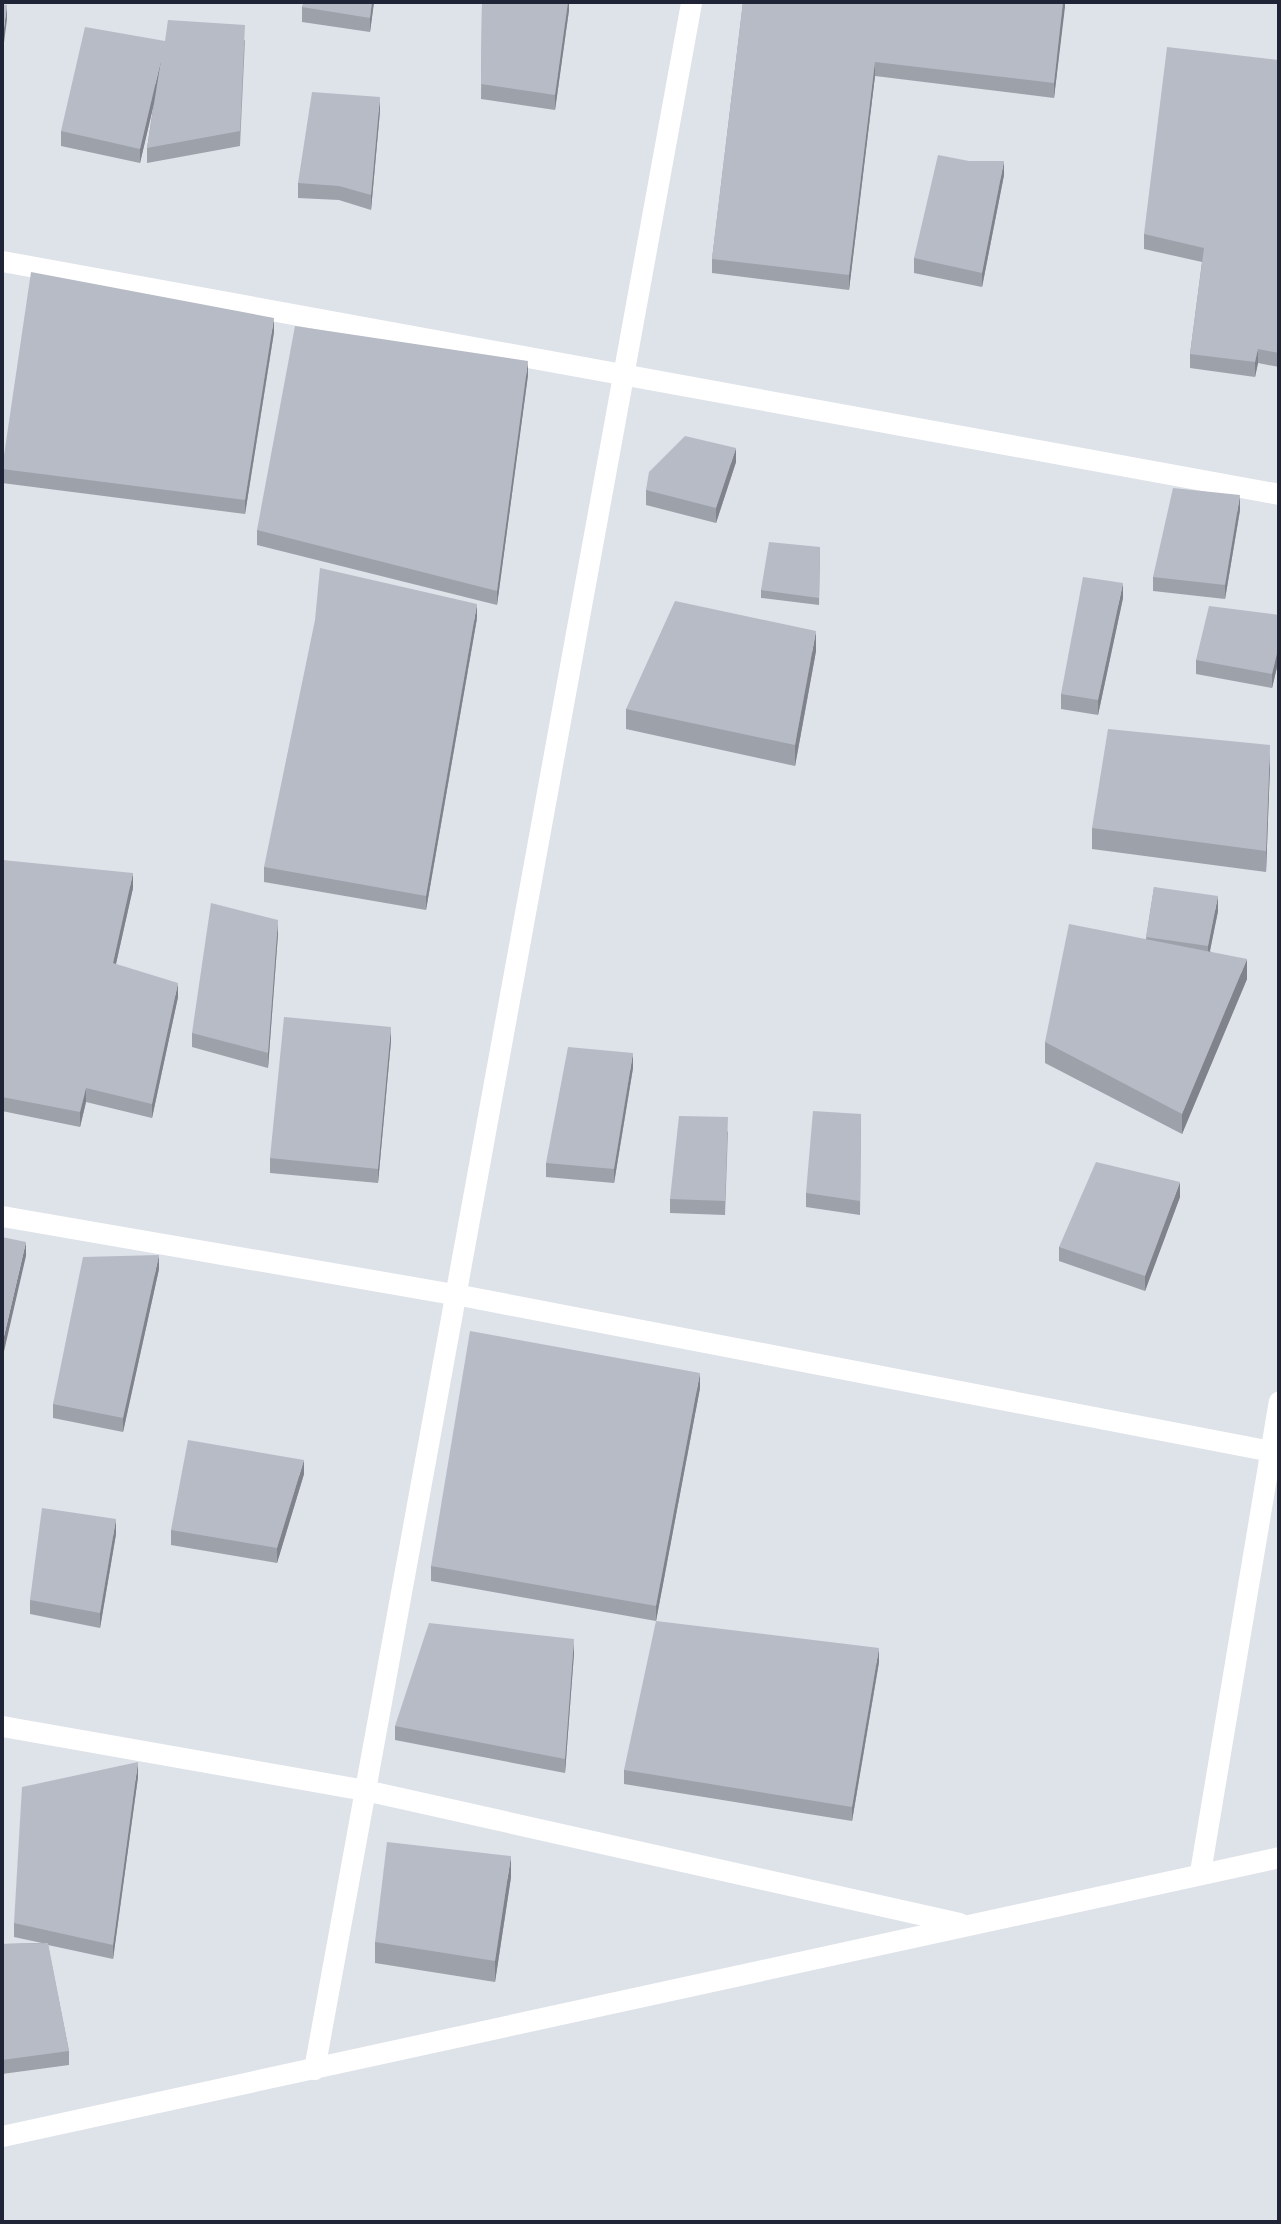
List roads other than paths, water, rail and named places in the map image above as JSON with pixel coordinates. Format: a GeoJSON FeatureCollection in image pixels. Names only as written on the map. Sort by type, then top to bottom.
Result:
{"type":"FeatureCollection","features":[{"type":"Feature","properties":{"kind":"street"},"geometry":{"type":"LineString","coordinates":[[314,2069],[691,2]]}},
{"type":"Feature","properties":{"kind":"street"},"geometry":{"type":"LineString","coordinates":[[2,261],[1279,494]]}},
{"type":"Feature","properties":{"kind":"street"},"geometry":{"type":"LineString","coordinates":[[2,1216],[455,1294],[1271,1451]]}},
{"type":"Feature","properties":{"kind":"street"},"geometry":{"type":"LineString","coordinates":[[1199,1872],[1279,1402]]}},
{"type":"Feature","properties":{"kind":"street"},"geometry":{"type":"LineString","coordinates":[[2,1726],[365,1790],[967,1925]]}},
{"type":"Feature","properties":{"kind":"street"},"geometry":{"type":"LineString","coordinates":[[2,2136],[1199,1872],[1279,1857]]}}]}
